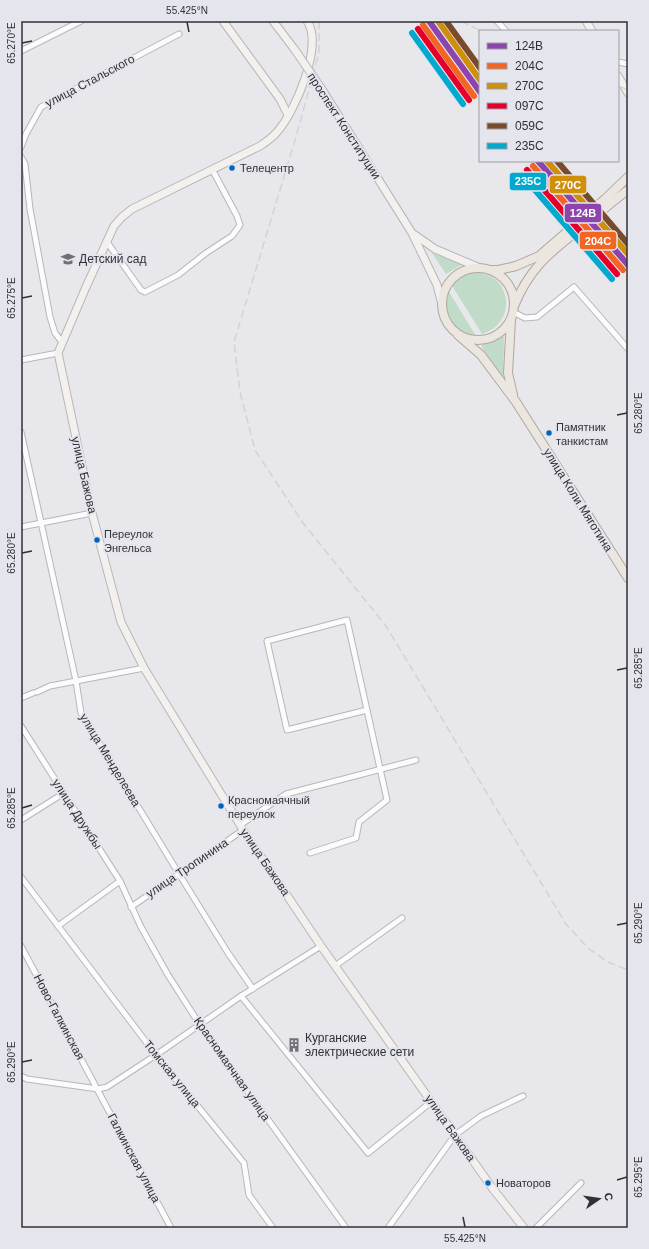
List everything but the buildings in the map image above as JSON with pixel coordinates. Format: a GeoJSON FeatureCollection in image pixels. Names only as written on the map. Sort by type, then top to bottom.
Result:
{"type":"FeatureCollection","features":[{"type":"Feature","properties":{"kind":"main road"},"geometry":{"type":"LineString","coordinates":[[223,21],[280,99],[288,116]]}},
{"type":"Feature","properties":{"kind":"main road","name":"проспект Конституции"},"geometry":{"type":"LineString","coordinates":[[274,21],[323,91],[412,233],[437,285],[442,305]]}},
{"type":"Feature","properties":{"kind":"main road"},"geometry":{"type":"LineString","coordinates":[[58,353],[86,286],[114,226],[122,217],[132,210],[212,169],[245,154],[270,139],[281,127],[300,91],[310,61],[312,37],[307,21]]}},
{"type":"Feature","properties":{"kind":"main road"},"geometry":{"type":"LineString","coordinates":[[586,21],[591,30]]}},
{"type":"Feature","properties":{"kind":"main road"},"geometry":{"type":"LineString","coordinates":[[619,78],[628,93]]}},
{"type":"Feature","properties":{"kind":"main road"},"geometry":{"type":"LineString","coordinates":[[628,177],[539,256],[516,266],[498,270],[484,269],[463,271],[452,279],[444,291],[442,305],[446,321],[450,327],[458,335],[475,340],[492,338],[502,331],[513,312],[525,282],[537,266],[551,252],[628,190]]}},
{"type":"Feature","properties":{"kind":"main road","name":"проспект Конституции"},"geometry":{"type":"LineString","coordinates":[[412,233],[435,249],[484,269]]}},
{"type":"Feature","properties":{"kind":"main road"},"geometry":{"type":"LineString","coordinates":[[484,269],[500,276],[509,287],[514,301],[513,312]]}},
{"type":"Feature","properties":{"kind":"main road","name":"улица Коли Мяготина"},"geometry":{"type":"LineString","coordinates":[[513,312],[508,373],[516,402]]}},
{"type":"Feature","properties":{"kind":"main road","name":"улица Коли Мяготина"},"geometry":{"type":"LineString","coordinates":[[458,335],[482,355],[516,402],[628,578]]}},
{"type":"Feature","properties":{"kind":"main road","name":"улица Бажова"},"geometry":{"type":"LineString","coordinates":[[58,353],[92,513],[121,622],[144,668],[241,828],[321,946],[493,1189],[524,1228]]}},
{"type":"Feature","properties":{"kind":"street"},"geometry":{"type":"LineString","coordinates":[[21,51],[81,21]]}},
{"type":"Feature","properties":{"kind":"street"},"geometry":{"type":"LineString","coordinates":[[497,21],[505,30]]}},
{"type":"Feature","properties":{"kind":"street","name":"улица Стальского"},"geometry":{"type":"LineString","coordinates":[[21,147],[26,134],[41,107],[179,34]]}},
{"type":"Feature","properties":{"kind":"street"},"geometry":{"type":"LineString","coordinates":[[21,157],[25,164],[30,209],[50,317],[55,333],[62,342]]}},
{"type":"Feature","properties":{"kind":"street"},"geometry":{"type":"LineString","coordinates":[[107,242],[141,290],[145,292],[178,275],[206,253],[232,236],[240,225],[237,216],[212,169]]}},
{"type":"Feature","properties":{"kind":"street"},"geometry":{"type":"LineString","coordinates":[[513,312],[525,318],[537,316],[574,287],[628,348]]}},
{"type":"Feature","properties":{"kind":"street"},"geometry":{"type":"LineString","coordinates":[[21,360],[58,353]]}},
{"type":"Feature","properties":{"kind":"street","name":"улица Менделеева"},"geometry":{"type":"LineString","coordinates":[[21,432],[76,681],[81,713],[228,953],[254,989]]}},
{"type":"Feature","properties":{"kind":"street"},"geometry":{"type":"LineString","coordinates":[[21,527],[92,513]]}},
{"type":"Feature","properties":{"kind":"street"},"geometry":{"type":"LineString","coordinates":[[310,853],[356,838],[359,822],[387,800],[380,769],[367,710],[347,620],[267,641],[287,730],[367,710]]}},
{"type":"Feature","properties":{"kind":"street"},"geometry":{"type":"LineString","coordinates":[[21,698],[50,686],[144,668]]}},
{"type":"Feature","properties":{"kind":"street","name":"улица Дружбы"},"geometry":{"type":"LineString","coordinates":[[21,726],[120,881],[131,905]]}},
{"type":"Feature","properties":{"kind":"street","name":"улица Тропинина"},"geometry":{"type":"LineString","coordinates":[[131,905],[179,874],[286,794],[416,760]]}},
{"type":"Feature","properties":{"kind":"street"},"geometry":{"type":"LineString","coordinates":[[21,820],[64,793]]}},
{"type":"Feature","properties":{"kind":"street","name":"Томская улица"},"geometry":{"type":"LineString","coordinates":[[21,877],[156,1055],[244,1162],[249,1195],[273,1228]]}},
{"type":"Feature","properties":{"kind":"street"},"geometry":{"type":"LineString","coordinates":[[58,926],[120,881]]}},
{"type":"Feature","properties":{"kind":"street","name":"Красномаячная улица"},"geometry":{"type":"LineString","coordinates":[[131,905],[141,927],[168,975],[200,1025],[346,1228]]}},
{"type":"Feature","properties":{"kind":"street"},"geometry":{"type":"LineString","coordinates":[[335,966],[402,918]]}},
{"type":"Feature","properties":{"kind":"street","name":"Ново-Галкинская"},"geometry":{"type":"LineString","coordinates":[[21,946],[98,1089]]}},
{"type":"Feature","properties":{"kind":"street"},"geometry":{"type":"LineString","coordinates":[[21,1076],[27,1079],[98,1089],[107,1087],[241,996],[321,946]]}},
{"type":"Feature","properties":{"kind":"street"},"geometry":{"type":"LineString","coordinates":[[241,996],[368,1153],[431,1102]]}},
{"type":"Feature","properties":{"kind":"street","name":"Галкинская улица"},"geometry":{"type":"LineString","coordinates":[[98,1089],[171,1228]]}},
{"type":"Feature","properties":{"kind":"street"},"geometry":{"type":"LineString","coordinates":[[388,1228],[455,1135],[481,1116],[523,1096]]}},
{"type":"Feature","properties":{"kind":"street"},"geometry":{"type":"LineString","coordinates":[[536,1228],[581,1183]]}},
{"type":"Feature","properties":{"kind":"green space"},"geometry":{"type":"Polygon","coordinates":[[[432,253],[461,263],[461,265],[446,274],[432,253]]]}},
{"type":"Feature","properties":{"kind":"green space"},"geometry":{"type":"Polygon","coordinates":[[[473,272],[492,277],[502,287],[505,294],[506,308],[501,321],[493,329],[482,334],[451,284],[461,276],[473,272]]]}},
{"type":"Feature","properties":{"kind":"green space"},"geometry":{"type":"Polygon","coordinates":[[[449,292],[476,336],[461,331],[451,321],[448,315],[447,307],[449,292]]]}},
{"type":"Feature","properties":{"kind":"green space"},"geometry":{"type":"Polygon","coordinates":[[[502,336],[504,337],[503,378],[501,379],[482,347],[482,344],[491,343],[502,336]]]}},
{"type":"Feature","properties":{"kind":"railway"},"geometry":{"type":"LineString","coordinates":[[319,21],[319,53],[296,137],[234,342],[240,392],[255,450],[303,523],[386,626],[566,924],[588,948],[608,962],[628,970]]}},
{"type":"Feature","properties":{"kind":"railway"},"geometry":{"type":"LineString","coordinates":[[421,21],[479,100]]}},
{"type":"Feature","properties":{"kind":"railway"},"geometry":{"type":"LineString","coordinates":[[434,21],[479,83]]}},
{"type":"Feature","properties":{"kind":"railway"},"geometry":{"type":"LineString","coordinates":[[461,21],[479,30]]}},
{"type":"Feature","properties":{"kind":"railway"},"geometry":{"type":"LineString","coordinates":[[619,86],[628,90]]}},
{"type":"Feature","properties":{"kind":"railway"},"geometry":{"type":"LineString","coordinates":[[535,162],[547,173]]}},
{"type":"Feature","properties":{"kind":"railway"},"geometry":{"type":"LineString","coordinates":[[544,162],[628,260]]}},
{"type":"Feature","properties":{"kind":"transit line","name":"124В"},"geometry":{"type":"LineString","coordinates":[[429,21],[479,91]]}},
{"type":"Feature","properties":{"kind":"transit line","name":"270С"},"geometry":{"type":"LineString","coordinates":[[438,21],[479,79]]}},
{"type":"Feature","properties":{"kind":"transit line","name":"059С"},"geometry":{"type":"LineString","coordinates":[[446,21],[479,67]]}},
{"type":"Feature","properties":{"kind":"transit line","name":"204С"},"geometry":{"type":"LineString","coordinates":[[423,25],[474,96]]}},
{"type":"Feature","properties":{"kind":"transit line","name":"097С"},"geometry":{"type":"LineString","coordinates":[[418,29],[469,100]]}},
{"type":"Feature","properties":{"kind":"transit line","name":"235С"},"geometry":{"type":"LineString","coordinates":[[412,33],[463,104]]}},
{"type":"Feature","properties":{"kind":"transit line","name":"124В"},"geometry":{"type":"LineString","coordinates":[[539,162],[628,265]]}},
{"type":"Feature","properties":{"kind":"transit line","name":"270С"},"geometry":{"type":"LineString","coordinates":[[548,162],[628,254]]}},
{"type":"Feature","properties":{"kind":"transit line","name":"059С"},"geometry":{"type":"LineString","coordinates":[[558,162],[628,244]]}},
{"type":"Feature","properties":{"kind":"transit line","name":"204С"},"geometry":{"type":"LineString","coordinates":[[533,166],[623,270]]}},
{"type":"Feature","properties":{"kind":"transit line","name":"097С"},"geometry":{"type":"LineString","coordinates":[[527,170],[617,274]]}},
{"type":"Feature","properties":{"kind":"transit line","name":"235С"},"geometry":{"type":"LineString","coordinates":[[522,175],[612,279]]}},
{"type":"Feature","properties":{"kind":"place","name":"Телецентр"},"geometry":{"type":"Point","coordinates":[232,168]}},
{"type":"Feature","properties":{"kind":"place","name":"Детский сад"},"geometry":{"type":"Point","coordinates":[68,259]}},
{"type":"Feature","properties":{"kind":"place","name":"Памятник танкистам"},"geometry":{"type":"Point","coordinates":[549,433]}},
{"type":"Feature","properties":{"kind":"place","name":"Переулок Энгельса"},"geometry":{"type":"Point","coordinates":[97,540]}},
{"type":"Feature","properties":{"kind":"place","name":"Красномаячный переулок"},"geometry":{"type":"Point","coordinates":[221,806]}},
{"type":"Feature","properties":{"kind":"place","name":"Курганские электрические сети"},"geometry":{"type":"Point","coordinates":[294,1045]}},
{"type":"Feature","properties":{"kind":"place","name":"Новаторов"},"geometry":{"type":"Point","coordinates":[488,1183]}}]}
